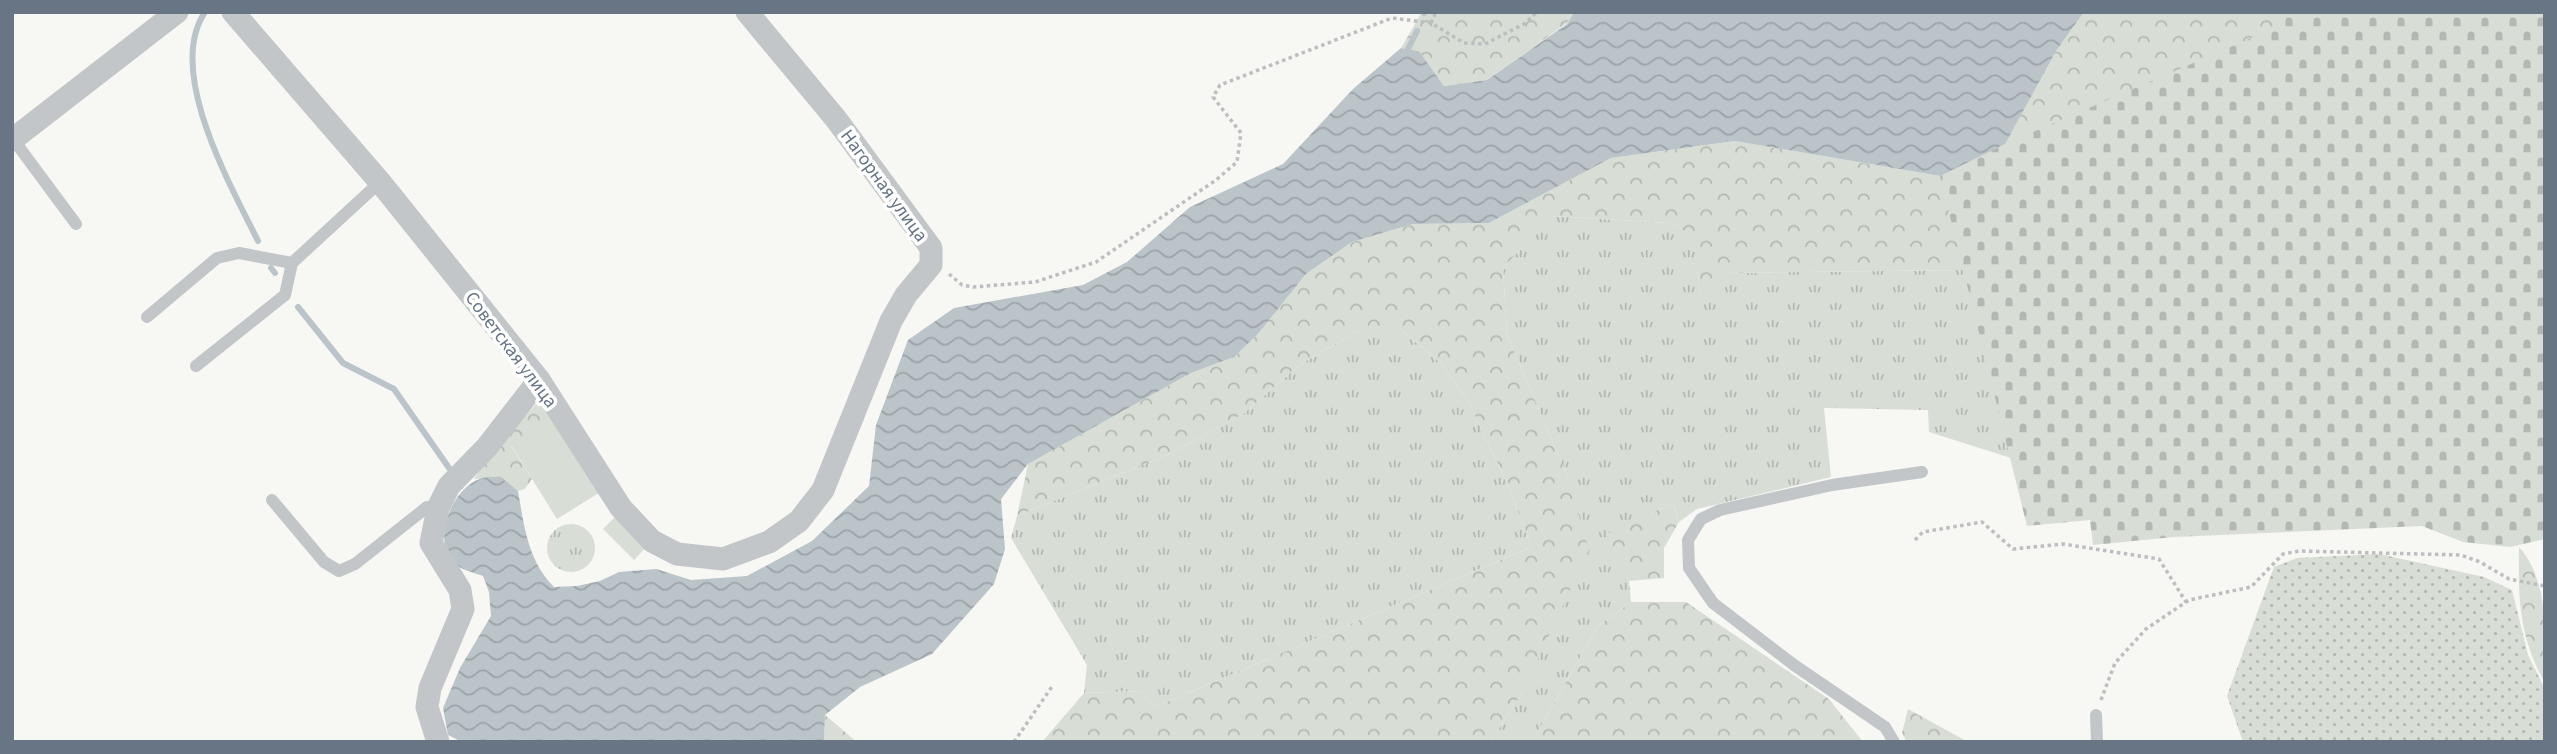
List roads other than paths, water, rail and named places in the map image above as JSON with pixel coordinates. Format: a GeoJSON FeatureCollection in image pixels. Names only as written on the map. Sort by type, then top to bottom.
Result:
{"type":"FeatureCollection","features":[{"type":"Feature","properties":{"kind":"street"},"geometry":{"type":"LineString","coordinates":[[13,140],[177,12]]}},
{"type":"Feature","properties":{"kind":"street","name":"Советская улица"},"geometry":{"type":"LineString","coordinates":[[233,12],[380,182],[539,380],[621,508],[652,541],[677,554],[723,559],[769,542],[799,520],[823,490]]}},
{"type":"Feature","properties":{"kind":"street","name":"Нагорная улица"},"geometry":{"type":"LineString","coordinates":[[747,12],[836,119],[931,248],[931,265],[906,295],[891,321],[823,490]]}},
{"type":"Feature","properties":{"kind":"street"},"geometry":{"type":"LineString","coordinates":[[438,742],[427,707],[430,688],[463,609],[460,590],[431,543],[439,508],[449,486],[487,447],[539,380]]}},
{"type":"Feature","properties":{"kind":"lane"},"geometry":{"type":"LineString","coordinates":[[13,140],[76,224]]}},
{"type":"Feature","properties":{"kind":"lane"},"geometry":{"type":"LineString","coordinates":[[196,366],[285,295],[292,263],[380,182]]}},
{"type":"Feature","properties":{"kind":"lane"},"geometry":{"type":"LineString","coordinates":[[147,317],[217,258],[239,253],[292,263]]}},
{"type":"Feature","properties":{"kind":"lane"},"geometry":{"type":"LineString","coordinates":[[1894,742],[1885,727],[1794,665],[1713,603],[1689,568],[1688,540],[1701,519],[1720,510],[1832,485],[1922,472]]}},
{"type":"Feature","properties":{"kind":"lane"},"geometry":{"type":"LineString","coordinates":[[272,500],[324,562],[339,571],[355,564],[427,507],[439,508]]}},
{"type":"Feature","properties":{"kind":"lane"},"geometry":{"type":"LineString","coordinates":[[2096,715],[2097,742]]}},
{"type":"Feature","properties":{"kind":"water"},"geometry":{"type":"Polygon","coordinates":[[[1574,12],[2084,12],[2056,51],[2005,144],[1940,176],[1735,141],[1611,158],[1489,223],[1413,224],[1352,242],[1306,274],[1258,334],[1234,357],[1191,373],[1028,464],[1001,499],[1005,549],[994,584],[932,654],[860,687],[825,715],[824,742],[462,742],[448,735],[443,708],[460,668],[491,616],[489,592],[483,576],[463,569],[453,562],[446,550],[444,536],[452,506],[472,483],[485,477],[500,478],[518,491],[525,530],[533,554],[545,577],[554,587],[600,581],[619,572],[656,569],[691,580],[747,576],[812,541],[869,486],[876,425],[908,340],[954,308],[1083,285],[1127,262],[1190,207],[1283,164],[1353,89],[1401,48],[1419,51],[1444,86],[1487,80],[1567,24],[1574,12]]]}},
{"type":"Feature","properties":{"kind":"waterway"},"geometry":{"type":"LineString","coordinates":[[205,12],[195,37],[193,65],[197,96],[219,160],[258,241]]}},
{"type":"Feature","properties":{"kind":"waterway"},"geometry":{"type":"LineString","coordinates":[[1408,49],[1417,31]]}},
{"type":"Feature","properties":{"kind":"waterway"},"geometry":{"type":"LineString","coordinates":[[271,268],[275,273]]}},
{"type":"Feature","properties":{"kind":"waterway"},"geometry":{"type":"LineString","coordinates":[[298,307],[343,363],[394,389],[449,468]]}}]}
